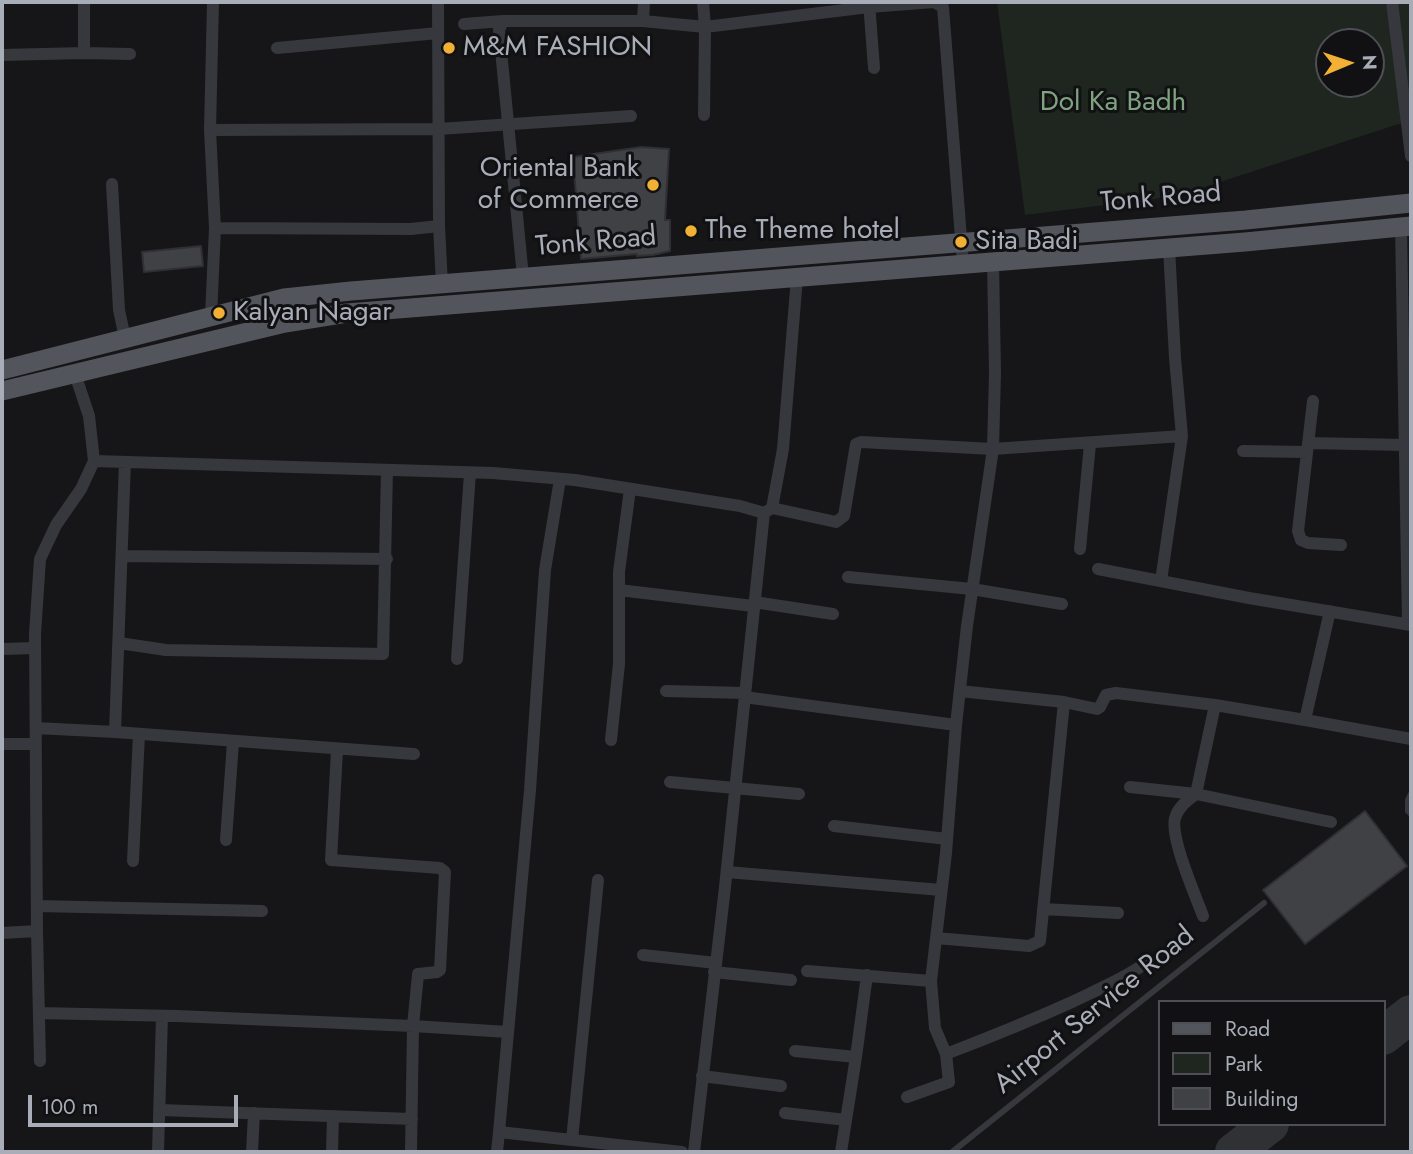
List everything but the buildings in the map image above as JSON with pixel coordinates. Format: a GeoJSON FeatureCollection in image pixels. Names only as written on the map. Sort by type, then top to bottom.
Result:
{"type":"FeatureCollection","features":[{"type":"Feature","properties":{"kind":"main road","name":"Tonk Road"},"geometry":{"type":"LineString","coordinates":[[2,370],[284,298],[1246,220],[1411,203]]}},
{"type":"Feature","properties":{"kind":"main road","name":"Tonk Road"},"geometry":{"type":"LineString","coordinates":[[2,391],[285,323],[347,313],[1406,227]]}},
{"type":"Feature","properties":{"kind":"street"},"geometry":{"type":"LineString","coordinates":[[84,2],[85,53]]}},
{"type":"Feature","properties":{"kind":"street"},"geometry":{"type":"LineString","coordinates":[[211,316],[215,228],[211,131],[213,2]]}},
{"type":"Feature","properties":{"kind":"street"},"geometry":{"type":"LineString","coordinates":[[438,2],[439,226],[442,284]]}},
{"type":"Feature","properties":{"kind":"street"},"geometry":{"type":"LineString","coordinates":[[643,21],[644,2]]}},
{"type":"Feature","properties":{"kind":"street"},"geometry":{"type":"LineString","coordinates":[[703,2],[704,115]]}},
{"type":"Feature","properties":{"kind":"street"},"geometry":{"type":"LineString","coordinates":[[806,2],[806,15]]}},
{"type":"Feature","properties":{"kind":"street"},"geometry":{"type":"LineString","coordinates":[[464,24],[503,21],[643,21],[705,27],[806,15],[869,4],[934,2],[943,8],[963,264]]}},
{"type":"Feature","properties":{"kind":"street"},"geometry":{"type":"LineString","coordinates":[[1392,2],[1411,156]]}},
{"type":"Feature","properties":{"kind":"street"},"geometry":{"type":"LineString","coordinates":[[869,4],[874,68]]}},
{"type":"Feature","properties":{"kind":"street"},"geometry":{"type":"LineString","coordinates":[[503,21],[499,30],[523,277]]}},
{"type":"Feature","properties":{"kind":"street"},"geometry":{"type":"LineString","coordinates":[[277,48],[438,33]]}},
{"type":"Feature","properties":{"kind":"street"},"geometry":{"type":"LineString","coordinates":[[2,55],[130,54]]}},
{"type":"Feature","properties":{"kind":"street"},"geometry":{"type":"LineString","coordinates":[[211,131],[439,129],[631,116]]}},
{"type":"Feature","properties":{"kind":"street"},"geometry":{"type":"LineString","coordinates":[[112,184],[119,310],[125,338]]}},
{"type":"Feature","properties":{"kind":"street"},"geometry":{"type":"LineString","coordinates":[[215,228],[411,229],[439,226]]}},
{"type":"Feature","properties":{"kind":"street"},"geometry":{"type":"LineString","coordinates":[[1097,569],[1409,624],[1409,521],[1405,445],[1406,227]]}},
{"type":"Feature","properties":{"kind":"street"},"geometry":{"type":"LineString","coordinates":[[1161,581],[1182,436],[1170,248]]}},
{"type":"Feature","properties":{"kind":"street"},"geometry":{"type":"LineString","coordinates":[[907,1097],[949,1082],[946,1054],[934,1028],[931,981],[947,839],[956,725],[972,589],[993,449],[993,262]]}},
{"type":"Feature","properties":{"kind":"street"},"geometry":{"type":"LineString","coordinates":[[694,1152],[727,872],[753,604],[768,511],[783,449],[797,277]]}},
{"type":"Feature","properties":{"kind":"street"},"geometry":{"type":"LineString","coordinates":[[40,1061],[35,648],[40,559],[56,525],[81,489],[94,461],[89,416],[75,374]]}},
{"type":"Feature","properties":{"kind":"street"},"geometry":{"type":"LineString","coordinates":[[1313,401],[1298,531],[1301,540],[1308,543],[1341,545]]}},
{"type":"Feature","properties":{"kind":"street"},"geometry":{"type":"LineString","coordinates":[[94,461],[470,472],[560,479],[836,522],[844,516],[856,444],[861,442],[993,449],[1182,436]]}},
{"type":"Feature","properties":{"kind":"street"},"geometry":{"type":"LineString","coordinates":[[1080,549],[1090,444]]}},
{"type":"Feature","properties":{"kind":"street"},"geometry":{"type":"LineString","coordinates":[[1242,451],[1405,445]]}},
{"type":"Feature","properties":{"kind":"street"},"geometry":{"type":"LineString","coordinates":[[116,733],[125,462]]}},
{"type":"Feature","properties":{"kind":"street"},"geometry":{"type":"LineString","coordinates":[[119,643],[166,650],[383,654],[387,470]]}},
{"type":"Feature","properties":{"kind":"street"},"geometry":{"type":"LineString","coordinates":[[457,659],[470,472]]}},
{"type":"Feature","properties":{"kind":"street"},"geometry":{"type":"LineString","coordinates":[[497,1152],[530,790],[545,570],[560,479]]}},
{"type":"Feature","properties":{"kind":"street"},"geometry":{"type":"LineString","coordinates":[[611,740],[619,664],[619,572],[630,489]]}},
{"type":"Feature","properties":{"kind":"street"},"geometry":{"type":"LineString","coordinates":[[122,556],[387,559]]}},
{"type":"Feature","properties":{"kind":"street"},"geometry":{"type":"LineString","coordinates":[[848,577],[972,589],[1062,604]]}},
{"type":"Feature","properties":{"kind":"street"},"geometry":{"type":"LineString","coordinates":[[619,590],[833,614]]}},
{"type":"Feature","properties":{"kind":"street"},"geometry":{"type":"LineString","coordinates":[[1305,720],[1330,611]]}},
{"type":"Feature","properties":{"kind":"street"},"geometry":{"type":"LineString","coordinates":[[2,649],[35,648]]}},
{"type":"Feature","properties":{"kind":"street"},"geometry":{"type":"LineString","coordinates":[[666,691],[744,695],[956,725]]}},
{"type":"Feature","properties":{"kind":"street"},"geometry":{"type":"LineString","coordinates":[[960,691],[1064,702],[1097,709],[1106,695],[1116,692],[1215,705],[1411,739]]}},
{"type":"Feature","properties":{"kind":"street"},"geometry":{"type":"LineString","coordinates":[[936,939],[1029,946],[1040,941],[1064,702]]}},
{"type":"Feature","properties":{"kind":"street"},"geometry":{"type":"LineString","coordinates":[[1203,916],[1174,833],[1175,816],[1181,806],[1196,794],[1215,705]]}},
{"type":"Feature","properties":{"kind":"street"},"geometry":{"type":"LineString","coordinates":[[36,727],[414,754]]}},
{"type":"Feature","properties":{"kind":"street"},"geometry":{"type":"LineString","coordinates":[[133,861],[139,734]]}},
{"type":"Feature","properties":{"kind":"street"},"geometry":{"type":"LineString","coordinates":[[226,840],[233,742]]}},
{"type":"Feature","properties":{"kind":"street"},"geometry":{"type":"LineString","coordinates":[[2,744],[36,744]]}},
{"type":"Feature","properties":{"kind":"street"},"geometry":{"type":"LineString","coordinates":[[337,750],[331,860],[443,868],[445,872],[440,970],[418,974],[413,1026],[411,1152]]}},
{"type":"Feature","properties":{"kind":"street"},"geometry":{"type":"LineString","coordinates":[[670,782],[799,794]]}},
{"type":"Feature","properties":{"kind":"street"},"geometry":{"type":"LineString","coordinates":[[1130,787],[1196,794],[1331,822]]}},
{"type":"Feature","properties":{"kind":"street"},"geometry":{"type":"LineString","coordinates":[[834,826],[947,839]]}},
{"type":"Feature","properties":{"kind":"street"},"geometry":{"type":"LineString","coordinates":[[727,872],[941,890]]}},
{"type":"Feature","properties":{"kind":"street"},"geometry":{"type":"LineString","coordinates":[[572,1140],[598,880]]}},
{"type":"Feature","properties":{"kind":"street"},"geometry":{"type":"LineString","coordinates":[[38,906],[262,911]]}},
{"type":"Feature","properties":{"kind":"street"},"geometry":{"type":"LineString","coordinates":[[1043,909],[1118,913]]}},
{"type":"Feature","properties":{"kind":"street"},"geometry":{"type":"LineString","coordinates":[[2,933],[37,931]]}},
{"type":"Feature","properties":{"kind":"street"},"geometry":{"type":"LineString","coordinates":[[643,955],[791,980]]}},
{"type":"Feature","properties":{"kind":"street"},"geometry":{"type":"LineString","coordinates":[[946,1054],[1021,1025],[1096,991],[1149,961]]}},
{"type":"Feature","properties":{"kind":"street"},"geometry":{"type":"LineString","coordinates":[[807,971],[931,981]]}},
{"type":"Feature","properties":{"kind":"street"},"geometry":{"type":"LineString","coordinates":[[841,1152],[867,975]]}},
{"type":"Feature","properties":{"kind":"street"},"geometry":{"type":"LineString","coordinates":[[39,1013],[413,1026],[508,1032]]}},
{"type":"Feature","properties":{"kind":"street"},"geometry":{"type":"LineString","coordinates":[[158,1152],[162,1016]]}},
{"type":"Feature","properties":{"kind":"street"},"geometry":{"type":"LineString","coordinates":[[796,1051],[856,1057]]}},
{"type":"Feature","properties":{"kind":"street"},"geometry":{"type":"LineString","coordinates":[[702,1076],[781,1086]]}},
{"type":"Feature","properties":{"kind":"street"},"geometry":{"type":"LineString","coordinates":[[160,1110],[412,1119]]}},
{"type":"Feature","properties":{"kind":"street"},"geometry":{"type":"LineString","coordinates":[[785,1113],[846,1120]]}},
{"type":"Feature","properties":{"kind":"street"},"geometry":{"type":"LineString","coordinates":[[252,1152],[254,1114]]}},
{"type":"Feature","properties":{"kind":"street"},"geometry":{"type":"LineString","coordinates":[[332,1152],[334,1116]]}},
{"type":"Feature","properties":{"kind":"street"},"geometry":{"type":"LineString","coordinates":[[499,1132],[682,1152]]}},
{"type":"Feature","properties":{"kind":"lane"},"geometry":{"type":"LineString","coordinates":[[1411,794],[1408,811],[1411,814]]}},
{"type":"Feature","properties":{"kind":"lane","name":"Airport Service Road"},"geometry":{"type":"LineString","coordinates":[[952,1152],[1264,903]]}},
{"type":"Feature","properties":{"kind":"green space","name":"Dol Ka Badh"},"geometry":{"type":"Polygon","coordinates":[[[997,2],[1411,2],[1411,120],[1177,196],[1025,215],[997,2]]]}},
{"type":"Feature","properties":{"kind":"taxiway"},"geometry":{"type":"LineString","coordinates":[[1385,1034],[1411,1014]]}},
{"type":"Feature","properties":{"kind":"taxiway"},"geometry":{"type":"LineString","coordinates":[[1234,1152],[1267,1126]]}},
{"type":"Feature","properties":{"kind":"place","name":"M&M FASHION"},"geometry":{"type":"Point","coordinates":[449,48]}},
{"type":"Feature","properties":{"kind":"place","name":"Oriental Bank of Commerce"},"geometry":{"type":"Point","coordinates":[653,185]}},
{"type":"Feature","properties":{"kind":"place","name":"The Theme hotel"},"geometry":{"type":"Point","coordinates":[691,231]}},
{"type":"Feature","properties":{"kind":"place","name":"Sita Badi"},"geometry":{"type":"Point","coordinates":[961,242]}},
{"type":"Feature","properties":{"kind":"place","name":"Kalyan Nagar"},"geometry":{"type":"Point","coordinates":[219,313]}}]}
